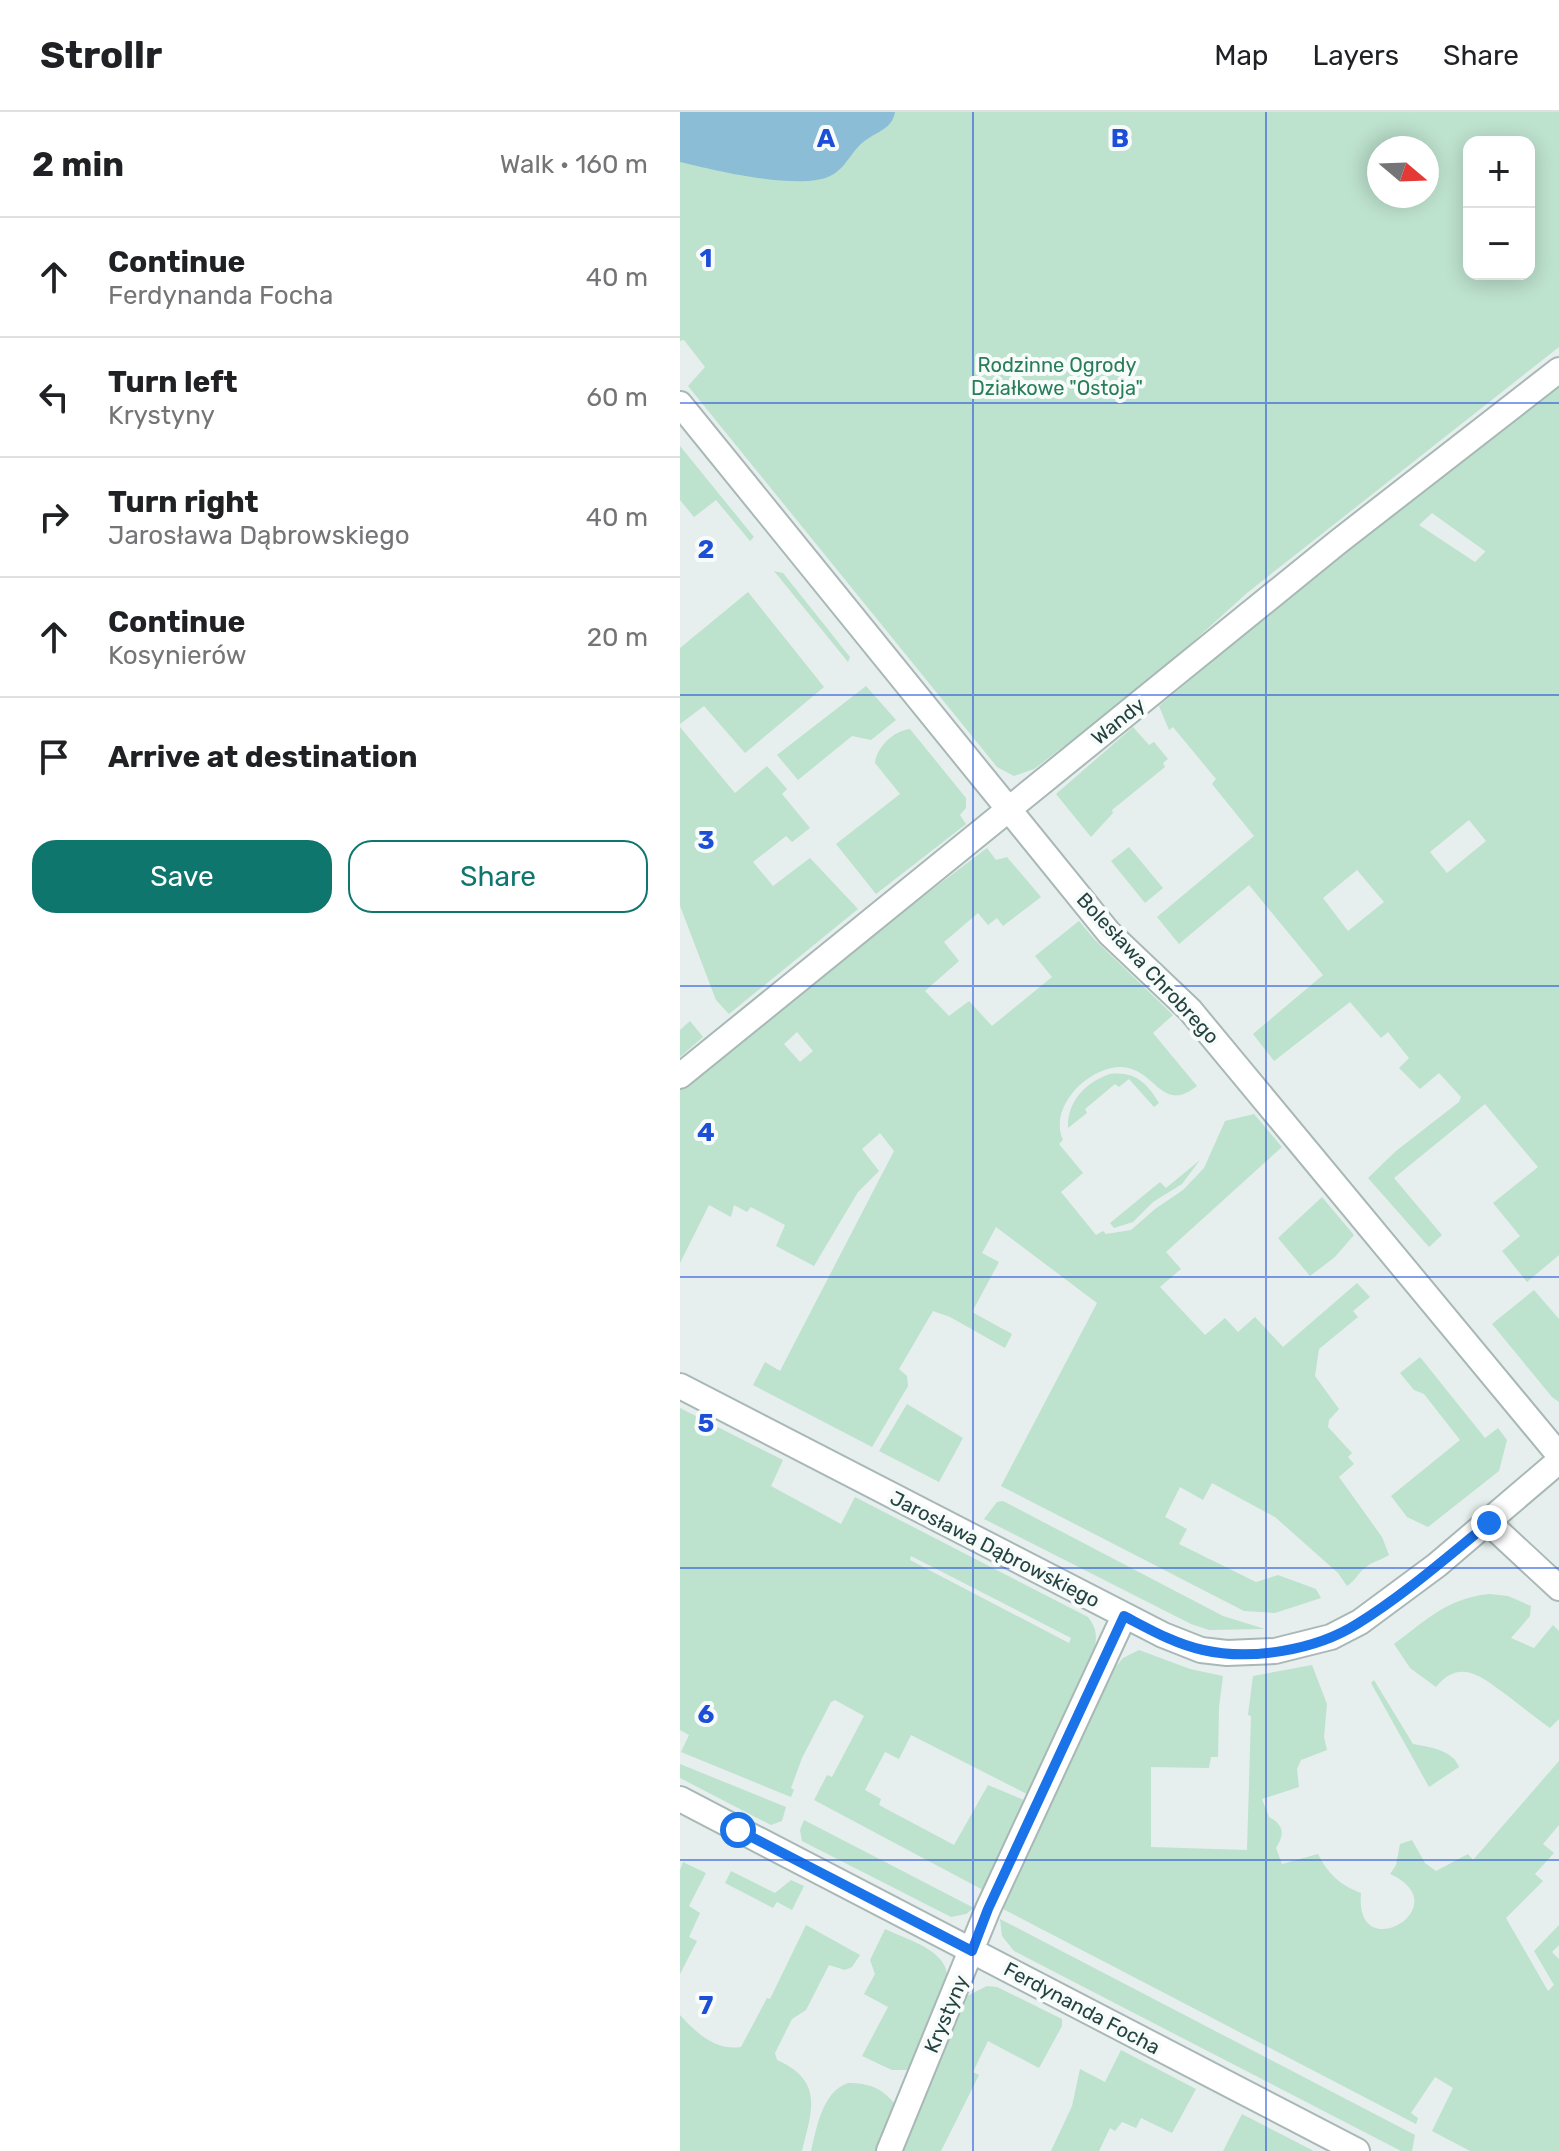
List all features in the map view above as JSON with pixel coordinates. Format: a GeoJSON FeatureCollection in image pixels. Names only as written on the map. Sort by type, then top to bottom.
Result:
{"type":"FeatureCollection","features":[{"type":"Feature","properties":{"kind":"street","name":"Wandy"},"geometry":{"type":"LineString","coordinates":[[680,1076],[1008,808],[1559,370]]}},
{"type":"Feature","properties":{"kind":"street","name":"Bolesława Chrobrego"},"geometry":{"type":"LineString","coordinates":[[680,404],[1109,933],[1190,1010],[1559,1455]]}},
{"type":"Feature","properties":{"kind":"street","name":"Jarosława Dąbrowskiego"},"geometry":{"type":"LineString","coordinates":[[680,1386],[1124,1616],[1192,1647],[1235,1653],[1266,1652],[1308,1644],[1331,1637],[1367,1617],[1489,1523],[1559,1461]]}},
{"type":"Feature","properties":{"kind":"street"},"geometry":{"type":"LineString","coordinates":[[1489,1523],[1559,1588]]}},
{"type":"Feature","properties":{"kind":"street","name":"Krystyny"},"geometry":{"type":"LineString","coordinates":[[889,2151],[988,1909],[1124,1616]]}},
{"type":"Feature","properties":{"kind":"street","name":"Ferdynanda Focha"},"geometry":{"type":"LineString","coordinates":[[680,1799],[1357,2151]]}},
{"type":"Feature","properties":{"kind":"green space","name":"Rodzinne Ogrody Działkowe \"Ostoja\""},"geometry":{"type":"Polygon","coordinates":[[[680,112],[1559,112],[1559,347],[1247,593],[1145,685],[1034,769],[1014,776],[997,767],[688,386],[705,367],[684,340],[680,341],[680,112]]]}},
{"type":"Feature","properties":{"kind":"green space"},"geometry":{"type":"Polygon","coordinates":[[[1559,381],[1559,1255],[1527,1282],[1502,1251],[1520,1236],[1493,1203],[1538,1167],[1485,1104],[1394,1178],[1442,1235],[1429,1247],[1368,1178],[1396,1151],[1459,1102],[1461,1097],[1439,1073],[1420,1089],[1399,1068],[1409,1058],[1388,1032],[1381,1038],[1350,1002],[1274,1061],[1253,1034],[1323,975],[1249,885],[1179,944],[1157,917],[1254,836],[1212,784],[1216,779],[1173,727],[1169,730],[1159,706],[1343,552],[1559,381]],[[1432,513],[1419,525],[1475,562],[1485,552],[1485,551],[1432,513]],[[1469,820],[1430,852],[1447,873],[1486,841],[1469,820]],[[1357,870],[1323,898],[1348,931],[1384,902],[1357,870]]]}},
{"type":"Feature","properties":{"kind":"green space"},"geometry":{"type":"Polygon","coordinates":[[[680,446],[754,537],[750,541],[716,500],[694,517],[680,500],[680,446]]]}},
{"type":"Feature","properties":{"kind":"green space"},"geometry":{"type":"Polygon","coordinates":[[[774,571],[783,573],[850,657],[848,662],[774,571]]]}},
{"type":"Feature","properties":{"kind":"green space"},"geometry":{"type":"Polygon","coordinates":[[[748,592],[824,687],[745,753],[704,706],[680,724],[680,648],[748,592]]]}},
{"type":"Feature","properties":{"kind":"green space"},"geometry":{"type":"Polygon","coordinates":[[[866,686],[896,720],[871,740],[852,736],[798,780],[777,755],[866,686]]]}},
{"type":"Feature","properties":{"kind":"green space"},"geometry":{"type":"Polygon","coordinates":[[[680,727],[735,793],[767,766],[787,789],[782,794],[810,828],[792,842],[786,836],[753,862],[773,886],[810,858],[858,909],[729,1014],[716,1000],[680,906],[680,727]]]}},
{"type":"Feature","properties":{"kind":"green space"},"geometry":{"type":"Polygon","coordinates":[[[1133,727],[1149,745],[1154,742],[1168,759],[1163,763],[1165,767],[1112,810],[1113,813],[1091,837],[1056,794],[1133,727]]]}},
{"type":"Feature","properties":{"kind":"green space"},"geometry":{"type":"Polygon","coordinates":[[[910,729],[966,798],[966,808],[960,815],[966,824],[876,894],[836,844],[900,794],[875,763],[887,741],[910,729]]]}},
{"type":"Feature","properties":{"kind":"green space"},"geometry":{"type":"Polygon","coordinates":[[[1129,847],[1163,888],[1145,903],[1111,861],[1129,847]]]}},
{"type":"Feature","properties":{"kind":"green space"},"geometry":{"type":"Polygon","coordinates":[[[987,848],[996,860],[1007,857],[1041,897],[1003,926],[997,918],[988,925],[978,913],[944,942],[959,961],[925,991],[949,1016],[969,1001],[992,1026],[1052,977],[1035,956],[1079,921],[1173,1015],[1153,1033],[1197,1086],[1185,1094],[1166,1093],[1143,1074],[1121,1067],[1108,1069],[1084,1081],[1066,1102],[1060,1127],[1063,1140],[1059,1144],[1083,1173],[1061,1192],[1096,1235],[1103,1231],[1106,1234],[1131,1230],[1183,1190],[1204,1168],[1225,1121],[1254,1114],[1282,1147],[1166,1252],[1181,1269],[1160,1287],[1205,1335],[1225,1318],[1238,1332],[1255,1317],[1283,1347],[1357,1283],[1370,1297],[1353,1311],[1358,1317],[1319,1349],[1315,1376],[1339,1409],[1329,1420],[1328,1427],[1352,1453],[1348,1457],[1354,1464],[1339,1477],[1382,1537],[1389,1555],[1366,1567],[1347,1586],[1338,1573],[1275,1517],[1212,1483],[1203,1500],[1180,1487],[1165,1517],[1187,1529],[1179,1544],[1256,1582],[1278,1575],[1316,1589],[1321,1598],[1275,1613],[1244,1611],[1001,1486],[1097,1303],[996,1227],[982,1253],[999,1262],[972,1312],[1012,1334],[1005,1348],[950,1317],[933,1311],[899,1369],[907,1376],[908,1386],[872,1447],[753,1385],[765,1362],[780,1371],[894,1151],[880,1133],[862,1149],[879,1171],[858,1192],[814,1266],[776,1246],[785,1225],[751,1207],[747,1212],[734,1205],[731,1217],[709,1205],[680,1263],[680,1090],[797,992],[987,848]],[[797,1032],[784,1044],[800,1062],[813,1051],[797,1032]]]}},
{"type":"Feature","properties":{"kind":"green space"},"geometry":{"type":"Polygon","coordinates":[[[690,1021],[703,1037],[680,1057],[680,1030],[690,1021]]]}},
{"type":"Feature","properties":{"kind":"green space"},"geometry":{"type":"Polygon","coordinates":[[[1110,1074],[1127,1074],[1139,1080],[1159,1103],[1154,1107],[1129,1079],[1119,1087],[1115,1084],[1068,1128],[1071,1109],[1080,1094],[1093,1082],[1110,1074]]]}},
{"type":"Feature","properties":{"kind":"green space"},"geometry":{"type":"Polygon","coordinates":[[[1200,1160],[1182,1184],[1153,1202],[1133,1222],[1114,1228],[1110,1223],[1160,1182],[1166,1188],[1200,1160]]]}},
{"type":"Feature","properties":{"kind":"green space"},"geometry":{"type":"Polygon","coordinates":[[[1322,1197],[1354,1235],[1335,1257],[1310,1276],[1278,1238],[1322,1197]]]}},
{"type":"Feature","properties":{"kind":"green space"},"geometry":{"type":"Polygon","coordinates":[[[1534,1290],[1559,1319],[1559,1402],[1492,1324],[1534,1290]]]}},
{"type":"Feature","properties":{"kind":"green space"},"geometry":{"type":"Polygon","coordinates":[[[1420,1357],[1485,1438],[1498,1428],[1507,1440],[1499,1471],[1428,1527],[1407,1517],[1391,1496],[1460,1440],[1424,1394],[1414,1390],[1400,1373],[1420,1357]]]}},
{"type":"Feature","properties":{"kind":"green space"},"geometry":{"type":"Polygon","coordinates":[[[907,1404],[963,1438],[939,1482],[879,1451],[907,1404]]]}},
{"type":"Feature","properties":{"kind":"green space"},"geometry":{"type":"Polygon","coordinates":[[[680,1408],[783,1460],[771,1486],[841,1524],[855,1497],[1088,1617],[1095,1631],[1095,1646],[1027,1794],[911,1735],[899,1759],[885,1752],[865,1790],[881,1799],[879,1805],[954,1845],[988,1785],[1024,1800],[983,1890],[814,1800],[827,1775],[832,1777],[864,1716],[835,1700],[831,1702],[802,1758],[791,1788],[794,1790],[791,1797],[681,1752],[689,1735],[680,1730],[680,1408]],[[911,1556],[910,1560],[1069,1643],[1071,1638],[911,1556]]]}},
{"type":"Feature","properties":{"kind":"green space"},"geometry":{"type":"Polygon","coordinates":[[[1003,1501],[1223,1616],[1265,1629],[1209,1630],[1191,1624],[984,1519],[997,1502],[1003,1501]]]}},
{"type":"Feature","properties":{"kind":"green space"},"geometry":{"type":"Polygon","coordinates":[[[1489,1594],[1508,1596],[1531,1606],[1530,1616],[1511,1638],[1534,1648],[1553,1625],[1559,1631],[1559,1719],[1550,1728],[1490,1683],[1472,1674],[1454,1673],[1436,1687],[1410,1668],[1394,1644],[1449,1605],[1489,1594]]]}},
{"type":"Feature","properties":{"kind":"green space"},"geometry":{"type":"Polygon","coordinates":[[[1139,1650],[1190,1669],[1223,1676],[1218,1757],[1211,1757],[1209,1768],[1151,1767],[1151,1847],[1247,1850],[1251,1716],[1248,1715],[1253,1676],[1312,1665],[1327,1704],[1324,1737],[1327,1750],[1301,1760],[1297,1769],[1299,1787],[1262,1799],[1269,1817],[1282,1830],[1276,1848],[1282,1864],[1318,1854],[1335,1878],[1361,1893],[1363,1915],[1373,1927],[1386,1929],[1400,1924],[1410,1914],[1414,1901],[1409,1887],[1390,1874],[1396,1865],[1400,1844],[1412,1840],[1425,1863],[1436,1871],[1468,1854],[1473,1860],[1559,1761],[1559,1825],[1543,1844],[1554,1853],[1535,1874],[1543,1881],[1506,1918],[1548,1991],[1554,1985],[1534,1951],[1559,1925],[1559,1945],[1552,1952],[1559,1959],[1559,2151],[1470,2151],[1432,2131],[1453,2088],[1435,2077],[1411,2113],[1418,2118],[1416,2124],[1003,1909],[1109,1675],[1123,1658],[1139,1650]]]}},
{"type":"Feature","properties":{"kind":"green space"},"geometry":{"type":"Polygon","coordinates":[[[1374,1680],[1413,1744],[1446,1753],[1459,1767],[1429,1787],[1371,1683],[1374,1680]]]}},
{"type":"Feature","properties":{"kind":"green space"},"geometry":{"type":"Polygon","coordinates":[[[680,1764],[786,1807],[782,1821],[771,1825],[680,1778],[680,1764]]]}},
{"type":"Feature","properties":{"kind":"green space"},"geometry":{"type":"Polygon","coordinates":[[[804,1820],[974,1908],[966,1914],[951,1917],[802,1841],[800,1830],[804,1820]]]}},
{"type":"Feature","properties":{"kind":"green space"},"geometry":{"type":"Polygon","coordinates":[[[683,1862],[706,1873],[689,1906],[700,1913],[689,1937],[697,1941],[680,1974],[680,1870],[683,1862]]]}},
{"type":"Feature","properties":{"kind":"green space"},"geometry":{"type":"Polygon","coordinates":[[[731,1871],[775,1893],[791,1880],[804,1886],[792,1910],[777,1902],[773,1908],[725,1883],[731,1871]]]}},
{"type":"Feature","properties":{"kind":"green space"},"geometry":{"type":"Polygon","coordinates":[[[1000,1919],[1415,2135],[1412,2151],[1401,2151],[1014,1951],[1002,1936],[1000,1919]]]}},
{"type":"Feature","properties":{"kind":"green space"},"geometry":{"type":"Polygon","coordinates":[[[806,1925],[860,1955],[852,1967],[845,1970],[829,1965],[806,2010],[792,2019],[775,2053],[777,2060],[792,2068],[808,2087],[811,2110],[802,2151],[680,2151],[680,2015],[715,2043],[741,2047],[767,1998],[770,1999],[806,1925]]]}},
{"type":"Feature","properties":{"kind":"green space"},"geometry":{"type":"Polygon","coordinates":[[[885,1929],[933,1953],[941,1960],[947,1977],[909,2070],[892,2070],[862,2056],[888,2007],[864,1994],[875,1974],[870,1960],[885,1929]]]}},
{"type":"Feature","properties":{"kind":"green space"},"geometry":{"type":"Polygon","coordinates":[[[987,1986],[997,1987],[1062,2019],[1062,2026],[1039,2068],[988,2041],[973,2072],[979,2075],[941,2151],[901,2151],[962,2004],[967,1996],[987,1986]]]}},
{"type":"Feature","properties":{"kind":"green space"},"geometry":{"type":"Polygon","coordinates":[[[1121,2050],[1196,2089],[1172,2133],[1141,2118],[1136,2128],[1122,2122],[1115,2131],[1110,2128],[1099,2151],[1051,2151],[1072,2106],[1080,2069],[1105,2082],[1121,2050]]]}},
{"type":"Feature","properties":{"kind":"green space"},"geometry":{"type":"Polygon","coordinates":[[[848,2083],[874,2088],[895,2104],[875,2151],[811,2151],[826,2102],[848,2083]]]}},
{"type":"Feature","properties":{"kind":"green space"},"geometry":{"type":"Polygon","coordinates":[[[1242,2114],[1312,2150],[1313,2151],[1223,2151],[1242,2114]]]}},
{"type":"Feature","properties":{"kind":"water"},"geometry":{"type":"Polygon","coordinates":[[[680,112],[895,112],[888,126],[861,144],[837,172],[818,180],[801,181],[758,178],[680,162],[680,112]]]}},
{"type":"Feature","properties":{"kind":"route"},"geometry":{"type":"LineString","coordinates":[[738,1830],[972,1951],[988,1909],[1124,1616],[1178,1642],[1218,1653],[1256,1653],[1308,1644],[1331,1637],[1360,1622],[1489,1523]]}}]}
